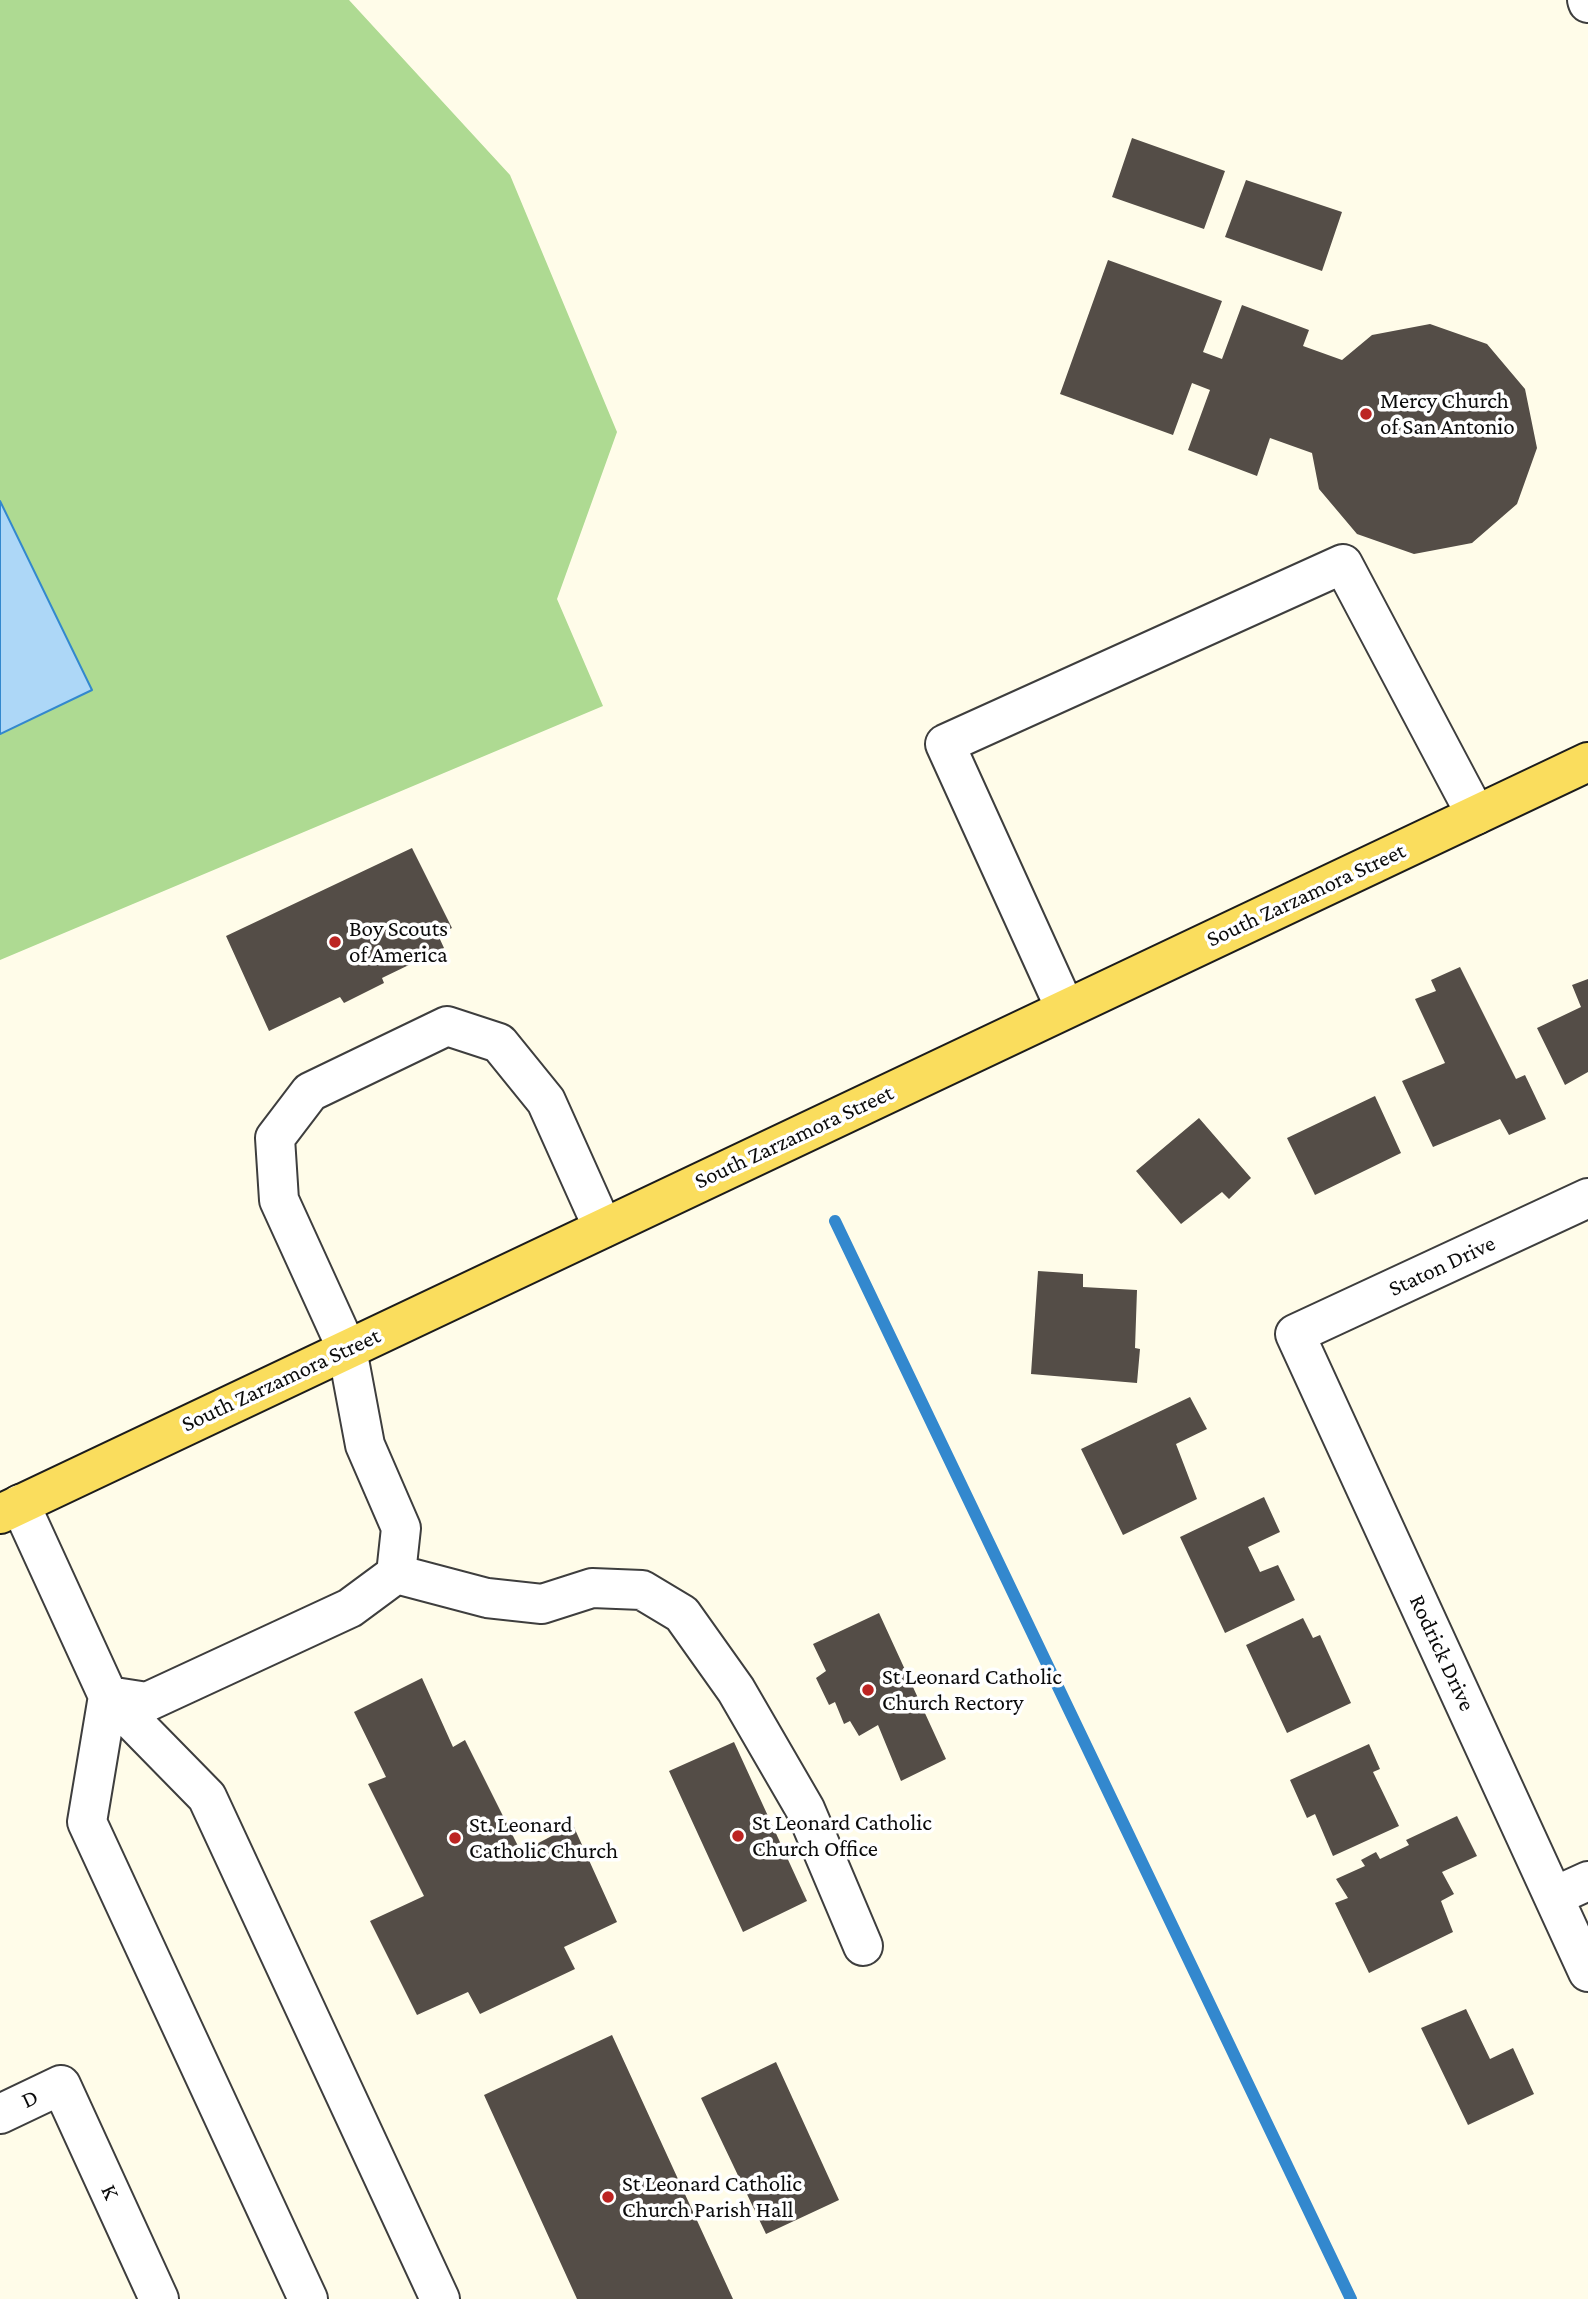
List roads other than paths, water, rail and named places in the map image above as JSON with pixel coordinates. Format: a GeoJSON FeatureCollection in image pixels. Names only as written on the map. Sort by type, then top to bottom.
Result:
{"type":"FeatureCollection","features":[{"type":"Feature","properties":{"kind":"main road","name":"South Zarzamora Street"},"geometry":{"type":"LineString","coordinates":[[10,1509],[1588,762]]}},
{"type":"Feature","properties":{"kind":"street"},"geometry":{"type":"LineString","coordinates":[[1065,1009],[945,744],[1343,564],[1476,815]]}},
{"type":"Feature","properties":{"kind":"street"},"geometry":{"type":"LineString","coordinates":[[108,1696],[147,1702],[350,1608],[396,1574],[401,1528],[365,1445],[347,1349],[279,1200],[275,1138],[310,1092],[447,1026],[499,1043],[546,1101],[603,1228]]}},
{"type":"Feature","properties":{"kind":"street","name":"Staton Drive"},"geometry":{"type":"LineString","coordinates":[[1295,1334],[1588,1198]]}},
{"type":"Feature","properties":{"kind":"street","name":"Rodrick Drive"},"geometry":{"type":"LineString","coordinates":[[1295,1334],[1571,1889],[1588,1972]]}},
{"type":"Feature","properties":{"kind":"street"},"geometry":{"type":"LineString","coordinates":[[10,1509],[108,1696],[207,1797],[440,2299]]}},
{"type":"Feature","properties":{"kind":"street"},"geometry":{"type":"LineString","coordinates":[[396,1574],[487,1598],[542,1604],[592,1588],[642,1590],[682,1614],[736,1689],[805,1809],[863,1946]]}},
{"type":"Feature","properties":{"kind":"street"},"geometry":{"type":"LineString","coordinates":[[108,1696],[87,1822],[308,2299]]}},
{"type":"Feature","properties":{"kind":"street","name":"D"},"geometry":{"type":"LineString","coordinates":[[0,2114],[61,2085]]}},
{"type":"Feature","properties":{"kind":"street","name":"K"},"geometry":{"type":"LineString","coordinates":[[61,2085],[159,2299]]}},
{"type":"Feature","properties":{"kind":"water"},"geometry":{"type":"Polygon","coordinates":[[[0,501],[92,690],[0,734],[0,501]]]}},
{"type":"Feature","properties":{"kind":"waterway"},"geometry":{"type":"LineString","coordinates":[[835,1221],[1351,2299]]}},
{"type":"Feature","properties":{"kind":"place","name":"Mercy Church of San Antonio"},"geometry":{"type":"Point","coordinates":[1366,414]}},
{"type":"Feature","properties":{"kind":"place","name":"Boy Scouts of America"},"geometry":{"type":"Point","coordinates":[335,942]}},
{"type":"Feature","properties":{"kind":"place","name":"St Leonard Catholic Church Rectory"},"geometry":{"type":"Point","coordinates":[868,1690]}},
{"type":"Feature","properties":{"kind":"place","name":"St Leonard Catholic Church Office"},"geometry":{"type":"Point","coordinates":[738,1836]}},
{"type":"Feature","properties":{"kind":"place","name":"St. Leonard Catholic Church"},"geometry":{"type":"Point","coordinates":[455,1838]}},
{"type":"Feature","properties":{"kind":"place","name":"St Leonard Catholic Church Parish Hall"},"geometry":{"type":"Point","coordinates":[608,2197]}}]}
